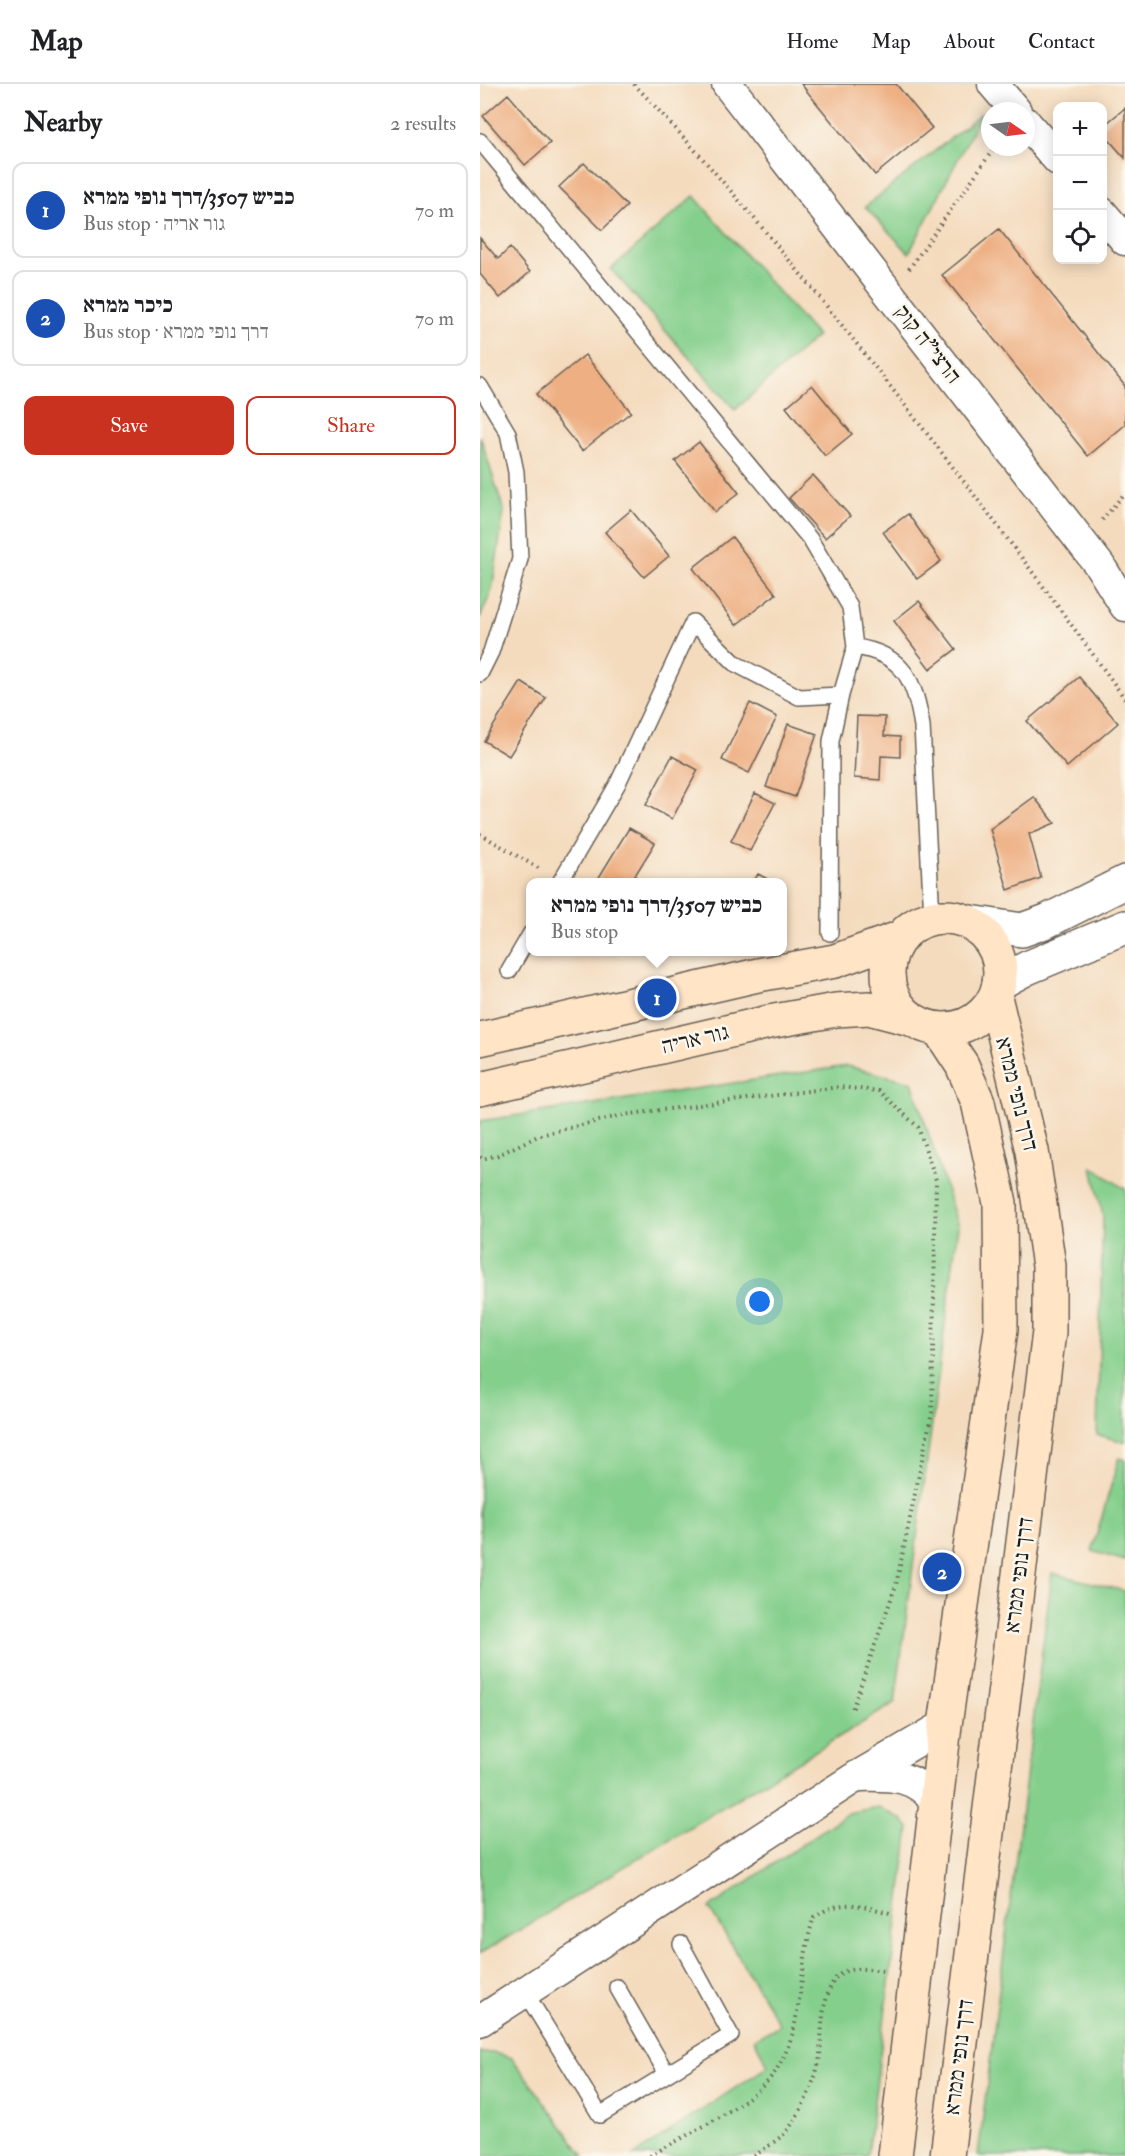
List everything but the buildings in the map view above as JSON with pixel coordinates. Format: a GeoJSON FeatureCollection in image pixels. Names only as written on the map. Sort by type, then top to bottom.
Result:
{"type":"FeatureCollection","features":[{"type":"Feature","properties":{"kind":"main road"},"geometry":{"type":"LineString","coordinates":[[951,916],[970,922],[984,933],[995,948],[1000,965],[997,990],[985,1011],[972,1022],[956,1028],[925,1025],[898,1007],[890,991],[887,972],[890,954],[899,938],[908,929],[932,917],[951,916]]}},
{"type":"Feature","properties":{"kind":"main road"},"geometry":{"type":"LineString","coordinates":[[480,1039],[758,975],[835,961],[899,938]]}},
{"type":"Feature","properties":{"kind":"main road","name":"דרך נופי ממרא"},"geometry":{"type":"LineString","coordinates":[[947,2156],[1048,1332],[1049,1266],[1032,1151],[997,990]]}},
{"type":"Feature","properties":{"kind":"main road","name":"גור אריה"},"geometry":{"type":"LineString","coordinates":[[480,1089],[769,1022],[836,1010],[869,1008],[925,1025]]}},
{"type":"Feature","properties":{"kind":"main road","name":"דרך נופי ממרא"},"geometry":{"type":"LineString","coordinates":[[895,2156],[945,1725],[1001,1329],[1000,1203],[978,1102],[962,1065],[925,1025]]}},
{"type":"Feature","properties":{"kind":"street","name":"הרצי\"ה קוק"},"geometry":{"type":"LineString","coordinates":[[726,84],[1100,566],[1125,606]]}},
{"type":"Feature","properties":{"kind":"street"},"geometry":{"type":"LineString","coordinates":[[993,84],[1008,102]]}},
{"type":"Feature","properties":{"kind":"street"},"geometry":{"type":"LineString","coordinates":[[1035,133],[1055,156]]}},
{"type":"Feature","properties":{"kind":"street"},"geometry":{"type":"LineString","coordinates":[[1107,219],[1125,240]]}},
{"type":"Feature","properties":{"kind":"street"},"geometry":{"type":"LineString","coordinates":[[970,922],[1022,930],[1047,921],[1125,882]]}},
{"type":"Feature","properties":{"kind":"street"},"geometry":{"type":"LineString","coordinates":[[997,990],[1027,968],[1125,927]]}},
{"type":"Feature","properties":{"kind":"street"},"geometry":{"type":"LineString","coordinates":[[480,2021],[857,1776],[945,1725]]}},
{"type":"Feature","properties":{"kind":"street"},"geometry":{"type":"LineString","coordinates":[[857,1776],[883,1775],[912,1780],[927,1790],[937,1803]]}},
{"type":"Feature","properties":{"kind":"lane"},"geometry":{"type":"LineString","coordinates":[[480,141],[810,539],[850,607],[855,647],[831,741],[830,933]]}},
{"type":"Feature","properties":{"kind":"lane"},"geometry":{"type":"LineString","coordinates":[[480,386],[508,433],[516,472],[520,559],[492,652],[480,674]]}},
{"type":"Feature","properties":{"kind":"lane"},"geometry":{"type":"LineString","coordinates":[[563,878],[617,785],[693,622],[736,664],[799,697],[841,695]]}},
{"type":"Feature","properties":{"kind":"lane"},"geometry":{"type":"LineString","coordinates":[[855,647],[875,650],[894,662],[911,679],[918,701],[922,726],[932,917]]}},
{"type":"Feature","properties":{"kind":"lane"},"geometry":{"type":"LineString","coordinates":[[509,971],[526,942]]}},
{"type":"Feature","properties":{"kind":"lane"},"geometry":{"type":"LineString","coordinates":[[525,1992],[600,2115],[731,2035],[681,1944]]}},
{"type":"Feature","properties":{"kind":"lane"},"geometry":{"type":"LineString","coordinates":[[617,1987],[667,2074]]}},
{"type":"Feature","properties":{"kind":"path"},"geometry":{"type":"LineString","coordinates":[[634,84],[689,142],[846,330],[1038,577],[1125,699]]}},
{"type":"Feature","properties":{"kind":"path"},"geometry":{"type":"LineString","coordinates":[[890,296],[989,156]]}},
{"type":"Feature","properties":{"kind":"path"},"geometry":{"type":"LineString","coordinates":[[480,834],[554,878]]}},
{"type":"Feature","properties":{"kind":"path"},"geometry":{"type":"LineString","coordinates":[[481,1158],[498,1155],[540,1135],[623,1115],[839,1087],[879,1091],[918,1127],[936,1180],[932,1412],[896,1585],[852,1710]]}},
{"type":"Feature","properties":{"kind":"path"},"geometry":{"type":"LineString","coordinates":[[650,2156],[753,2095],[775,2072],[790,2043],[797,2014],[808,1936],[814,1917],[831,1906],[852,1904],[923,1922]]}},
{"type":"Feature","properties":{"kind":"path"},"geometry":{"type":"LineString","coordinates":[[754,2156],[785,2133],[808,2094],[820,2058],[822,2020],[833,1980],[848,1970],[860,1968],[916,1974]]}},
{"type":"Feature","properties":{"kind":"green space"},"geometry":{"type":"Polygon","coordinates":[[[981,114],[909,253],[865,207],[981,114]]]}},
{"type":"Feature","properties":{"kind":"green space"},"geometry":{"type":"Polygon","coordinates":[[[694,196],[817,336],[735,410],[611,269],[694,196]]]}},
{"type":"Feature","properties":{"kind":"green space"},"geometry":{"type":"Polygon","coordinates":[[[480,436],[504,511],[492,590],[480,618],[480,436]]]}},
{"type":"Feature","properties":{"kind":"green space"},"geometry":{"type":"Polygon","coordinates":[[[847,1066],[912,1082],[958,1226],[895,1703],[480,1954],[480,1121],[847,1066]]]}},
{"type":"Feature","properties":{"kind":"green space"},"geometry":{"type":"Polygon","coordinates":[[[1092,1167],[1125,1189],[1125,1442],[1097,1435],[1103,1216],[1092,1167]]]}},
{"type":"Feature","properties":{"kind":"green space"},"geometry":{"type":"Polygon","coordinates":[[[1119,1458],[1125,1460],[1125,1561],[1092,1551],[1119,1458]]]}},
{"type":"Feature","properties":{"kind":"green space"},"geometry":{"type":"Polygon","coordinates":[[[1052,1573],[1125,1591],[1125,2156],[978,2156],[1052,1573]]]}},
{"type":"Feature","properties":{"kind":"green space"},"geometry":{"type":"Polygon","coordinates":[[[878,1807],[902,1819],[909,1828],[867,2156],[633,2156],[768,2066],[754,2039],[780,2025],[709,1908],[848,1813],[878,1807]]]}},
{"type":"Feature","properties":{"kind":"green space"},"geometry":{"type":"Polygon","coordinates":[[[480,2053],[494,2053],[512,2058],[584,2156],[480,2156],[480,2053]]]}},
{"type":"Feature","properties":{"kind":"place","name":"כביש 3507/דרך נופי ממרא"},"geometry":{"type":"Point","coordinates":[657,998]}},
{"type":"Feature","properties":{"kind":"place","name":"כיכר ממרא"},"geometry":{"type":"Point","coordinates":[942,1572]}}]}
